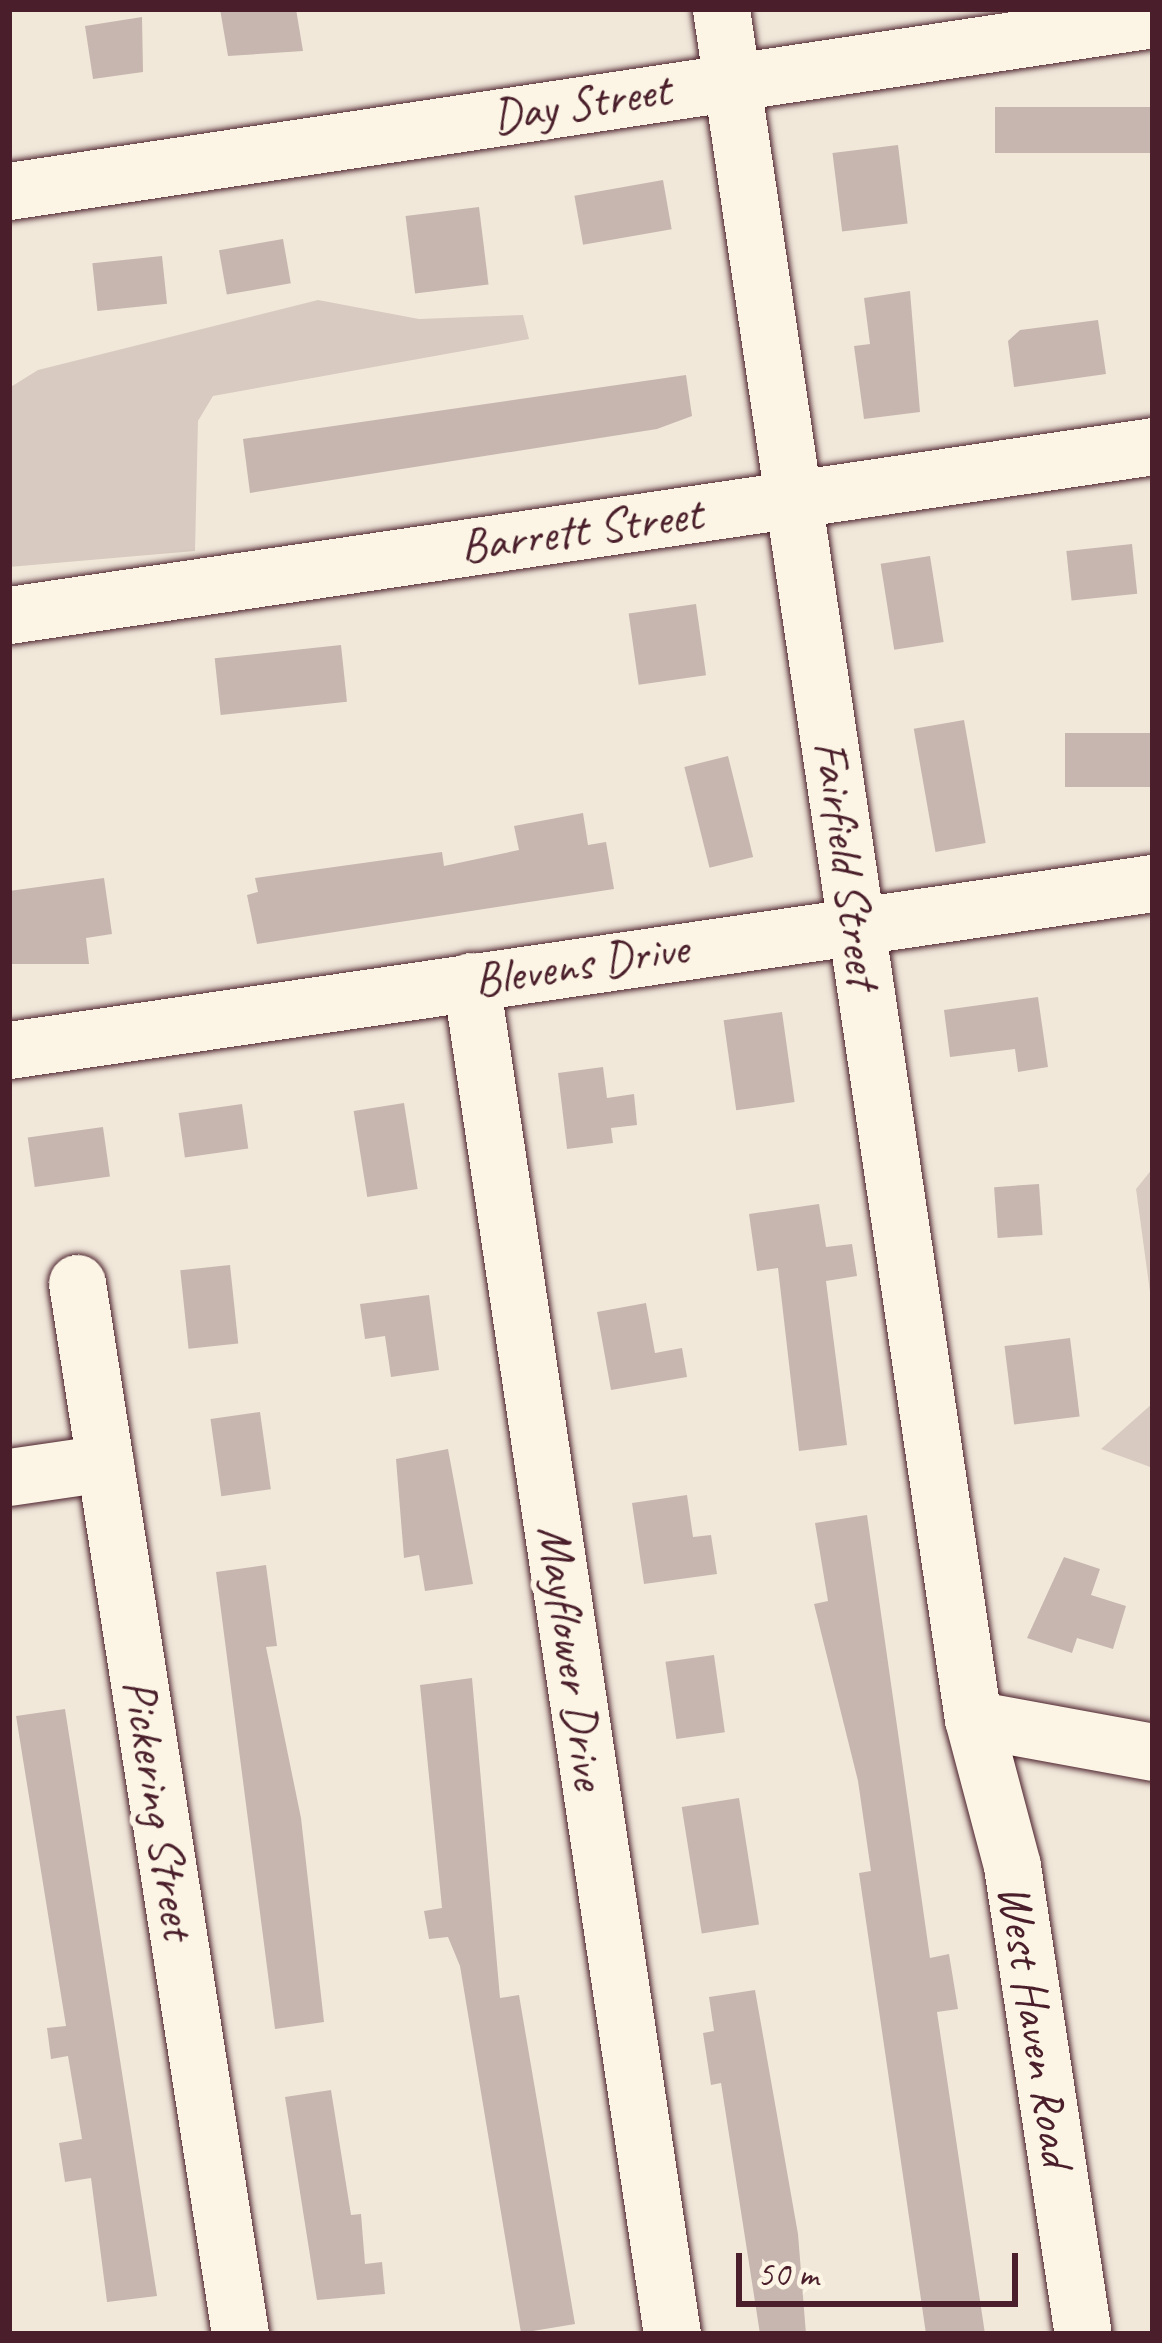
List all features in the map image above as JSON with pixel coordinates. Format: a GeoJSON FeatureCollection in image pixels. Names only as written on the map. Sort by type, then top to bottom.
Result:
{"type":"FeatureCollection","features":[{"type":"Feature","properties":{"kind":"street","name":"Fairfield Street"},"geometry":{"type":"LineString","coordinates":[[721,9],[973,1719]]}},
{"type":"Feature","properties":{"kind":"street","name":"Day Street"},"geometry":{"type":"LineString","coordinates":[[9,190],[1153,19]]}},
{"type":"Feature","properties":{"kind":"street","name":"Barrett Street"},"geometry":{"type":"LineString","coordinates":[[9,615],[1153,446]]}},
{"type":"Feature","properties":{"kind":"street","name":"Blevens Drive"},"geometry":{"type":"LineString","coordinates":[[9,1050],[1153,883]]}},
{"type":"Feature","properties":{"kind":"street","name":"Mayflower Drive"},"geometry":{"type":"LineString","coordinates":[[471,981],[672,2334]]}},
{"type":"Feature","properties":{"kind":"street","name":"Pickering Street"},"geometry":{"type":"LineString","coordinates":[[77,1283],[240,2334]]}},
{"type":"Feature","properties":{"kind":"street"},"geometry":{"type":"LineString","coordinates":[[9,1477],[106,1462]]}},
{"type":"Feature","properties":{"kind":"street"},"geometry":{"type":"LineString","coordinates":[[973,1719],[1153,1751]]}},
{"type":"Feature","properties":{"kind":"street","name":"West Haven Road"},"geometry":{"type":"LineString","coordinates":[[973,1719],[1012,1866],[1083,2334]]}},
{"type":"Feature","properties":{"kind":"shaded area"},"geometry":{"type":"Polygon","coordinates":[[[318,300],[419,319],[523,315],[529,339],[213,396],[198,421],[195,551],[9,567],[9,388],[38,370],[318,300]]]}},
{"type":"Feature","properties":{"kind":"shaded area"},"geometry":{"type":"Polygon","coordinates":[[[1153,1168],[1153,1314],[1136,1189],[1153,1168]]]}},
{"type":"Feature","properties":{"kind":"shaded area"},"geometry":{"type":"Polygon","coordinates":[[[1153,1403],[1153,1468],[1101,1449],[1153,1403]]]}},
{"type":"Feature","properties":{"kind":"building"},"geometry":{"type":"Polygon","coordinates":[[[220,9],[296,9],[303,51],[228,56],[220,9]]]}},
{"type":"Feature","properties":{"kind":"building"},"geometry":{"type":"Polygon","coordinates":[[[142,17],[143,72],[93,79],[85,26],[142,17]]]}},
{"type":"Feature","properties":{"kind":"building"},"geometry":{"type":"Polygon","coordinates":[[[995,107],[1153,107],[1153,153],[995,153],[995,107]]]}},
{"type":"Feature","properties":{"kind":"building"},"geometry":{"type":"Polygon","coordinates":[[[898,145],[908,223],[842,231],[832,153],[898,145]]]}},
{"type":"Feature","properties":{"kind":"building"},"geometry":{"type":"Polygon","coordinates":[[[663,180],[672,229],[583,245],[574,196],[663,180]]]}},
{"type":"Feature","properties":{"kind":"building"},"geometry":{"type":"Polygon","coordinates":[[[479,207],[489,284],[415,293],[406,216],[479,207]]]}},
{"type":"Feature","properties":{"kind":"building"},"geometry":{"type":"Polygon","coordinates":[[[283,239],[291,283],[227,295],[219,250],[283,239]]]}},
{"type":"Feature","properties":{"kind":"building"},"geometry":{"type":"Polygon","coordinates":[[[162,256],[167,304],[97,311],[92,263],[162,256]]]}},
{"type":"Feature","properties":{"kind":"building"},"geometry":{"type":"Polygon","coordinates":[[[910,291],[920,412],[864,419],[854,346],[870,344],[864,298],[910,291]]]}},
{"type":"Feature","properties":{"kind":"building"},"geometry":{"type":"Polygon","coordinates":[[[1098,320],[1106,374],[1014,387],[1008,341],[1020,330],[1098,320]]]}},
{"type":"Feature","properties":{"kind":"building"},"geometry":{"type":"Polygon","coordinates":[[[686,375],[692,416],[657,429],[250,493],[243,439],[686,375]]]}},
{"type":"Feature","properties":{"kind":"building"},"geometry":{"type":"Polygon","coordinates":[[[1132,544],[1137,594],[1072,601],[1066,551],[1132,544]]]}},
{"type":"Feature","properties":{"kind":"building"},"geometry":{"type":"Polygon","coordinates":[[[930,556],[944,642],[894,650],[881,564],[930,556]]]}},
{"type":"Feature","properties":{"kind":"building"},"geometry":{"type":"Polygon","coordinates":[[[696,604],[706,675],[639,685],[629,613],[696,604]]]}},
{"type":"Feature","properties":{"kind":"building"},"geometry":{"type":"Polygon","coordinates":[[[341,645],[347,702],[221,715],[215,658],[341,645]]]}},
{"type":"Feature","properties":{"kind":"building"},"geometry":{"type":"Polygon","coordinates":[[[964,720],[986,843],[935,852],[914,729],[964,720]]]}},
{"type":"Feature","properties":{"kind":"building"},"geometry":{"type":"Polygon","coordinates":[[[1065,733],[1153,733],[1153,787],[1065,787],[1065,733]]]}},
{"type":"Feature","properties":{"kind":"building"},"geometry":{"type":"Polygon","coordinates":[[[728,756],[753,857],[709,868],[684,767],[728,756]]]}},
{"type":"Feature","properties":{"kind":"building"},"geometry":{"type":"Polygon","coordinates":[[[583,813],[588,845],[606,842],[614,889],[257,944],[247,895],[258,892],[255,878],[442,852],[444,866],[519,850],[514,826],[583,813]]]}},
{"type":"Feature","properties":{"kind":"building"},"geometry":{"type":"Polygon","coordinates":[[[104,878],[112,934],[86,938],[89,964],[9,964],[9,891],[104,878]]]}},
{"type":"Feature","properties":{"kind":"building"},"geometry":{"type":"Polygon","coordinates":[[[1038,997],[1048,1067],[1018,1072],[1015,1049],[950,1057],[944,1010],[1038,997]]]}},
{"type":"Feature","properties":{"kind":"building"},"geometry":{"type":"Polygon","coordinates":[[[782,1012],[795,1102],[736,1110],[724,1020],[782,1012]]]}},
{"type":"Feature","properties":{"kind":"building"},"geometry":{"type":"Polygon","coordinates":[[[603,1067],[607,1098],[634,1094],[637,1125],[611,1128],[613,1143],[567,1149],[558,1073],[603,1067]]]}},
{"type":"Feature","properties":{"kind":"building"},"geometry":{"type":"Polygon","coordinates":[[[404,1103],[418,1189],[367,1197],[354,1111],[404,1103]]]}},
{"type":"Feature","properties":{"kind":"building"},"geometry":{"type":"Polygon","coordinates":[[[242,1104],[248,1149],[185,1157],[179,1113],[242,1104]]]}},
{"type":"Feature","properties":{"kind":"building"},"geometry":{"type":"Polygon","coordinates":[[[103,1127],[110,1177],[35,1187],[28,1138],[103,1127]]]}},
{"type":"Feature","properties":{"kind":"building"},"geometry":{"type":"Polygon","coordinates":[[[1039,1184],[1043,1235],[998,1238],[994,1187],[1039,1184]]]}},
{"type":"Feature","properties":{"kind":"building"},"geometry":{"type":"Polygon","coordinates":[[[819,1204],[826,1247],[852,1244],[857,1276],[826,1281],[847,1445],[799,1451],[778,1268],[757,1271],[749,1214],[819,1204]]]}},
{"type":"Feature","properties":{"kind":"building"},"geometry":{"type":"Polygon","coordinates":[[[230,1265],[238,1344],[189,1349],[180,1270],[230,1265]]]}},
{"type":"Feature","properties":{"kind":"building"},"geometry":{"type":"Polygon","coordinates":[[[429,1295],[439,1370],[391,1377],[385,1336],[365,1339],[360,1304],[429,1295]]]}},
{"type":"Feature","properties":{"kind":"building"},"geometry":{"type":"Polygon","coordinates":[[[646,1303],[655,1353],[682,1348],[687,1377],[611,1390],[597,1312],[646,1303]]]}},
{"type":"Feature","properties":{"kind":"building"},"geometry":{"type":"Polygon","coordinates":[[[1070,1338],[1080,1416],[1014,1424],[1004,1346],[1070,1338]]]}},
{"type":"Feature","properties":{"kind":"building"},"geometry":{"type":"Polygon","coordinates":[[[260,1412],[271,1489],[221,1496],[210,1419],[260,1412]]]}},
{"type":"Feature","properties":{"kind":"building"},"geometry":{"type":"Polygon","coordinates":[[[448,1449],[473,1584],[425,1591],[419,1555],[404,1558],[396,1459],[448,1449]]]}},
{"type":"Feature","properties":{"kind":"building"},"geometry":{"type":"Polygon","coordinates":[[[687,1495],[693,1537],[711,1535],[717,1574],[644,1584],[632,1503],[687,1495]]]}},
{"type":"Feature","properties":{"kind":"building"},"geometry":{"type":"Polygon","coordinates":[[[867,1515],[930,1958],[949,1954],[958,2009],[937,2012],[985,2334],[926,2334],[859,1873],[871,1871],[858,1781],[814,1604],[828,1601],[815,1523],[867,1515]]]}},
{"type":"Feature","properties":{"kind":"building"},"geometry":{"type":"Polygon","coordinates":[[[1064,1557],[1100,1569],[1091,1595],[1126,1606],[1113,1649],[1077,1638],[1072,1653],[1027,1638],[1064,1557]]]}},
{"type":"Feature","properties":{"kind":"building"},"geometry":{"type":"Polygon","coordinates":[[[266,1565],[277,1646],[266,1647],[301,1818],[324,2022],[275,2029],[216,1572],[266,1565]]]}},
{"type":"Feature","properties":{"kind":"building"},"geometry":{"type":"Polygon","coordinates":[[[714,1655],[725,1732],[676,1739],[665,1662],[714,1655]]]}},
{"type":"Feature","properties":{"kind":"building"},"geometry":{"type":"Polygon","coordinates":[[[472,1678],[500,1998],[519,1995],[575,2324],[521,2333],[460,1966],[448,1937],[429,1939],[424,1911],[442,1908],[420,1685],[472,1678]]]}},
{"type":"Feature","properties":{"kind":"building"},"geometry":{"type":"Polygon","coordinates":[[[65,1709],[157,2296],[107,2302],[91,2178],[65,2182],[59,2143],[82,2139],[68,2056],[51,2059],[47,2028],[66,2026],[16,1716],[65,1709]]]}},
{"type":"Feature","properties":{"kind":"building"},"geometry":{"type":"Polygon","coordinates":[[[739,1798],[759,1924],[702,1933],[682,1807],[739,1798]]]}},
{"type":"Feature","properties":{"kind":"building"},"geometry":{"type":"Polygon","coordinates":[[[755,1990],[798,2234],[806,2334],[760,2334],[721,2083],[711,2085],[703,2033],[714,2031],[709,1997],[755,1990]]]}},
{"type":"Feature","properties":{"kind":"building"},"geometry":{"type":"Polygon","coordinates":[[[331,2090],[351,2215],[361,2214],[365,2264],[382,2262],[385,2294],[317,2300],[285,2097],[331,2090]]]}}]}
